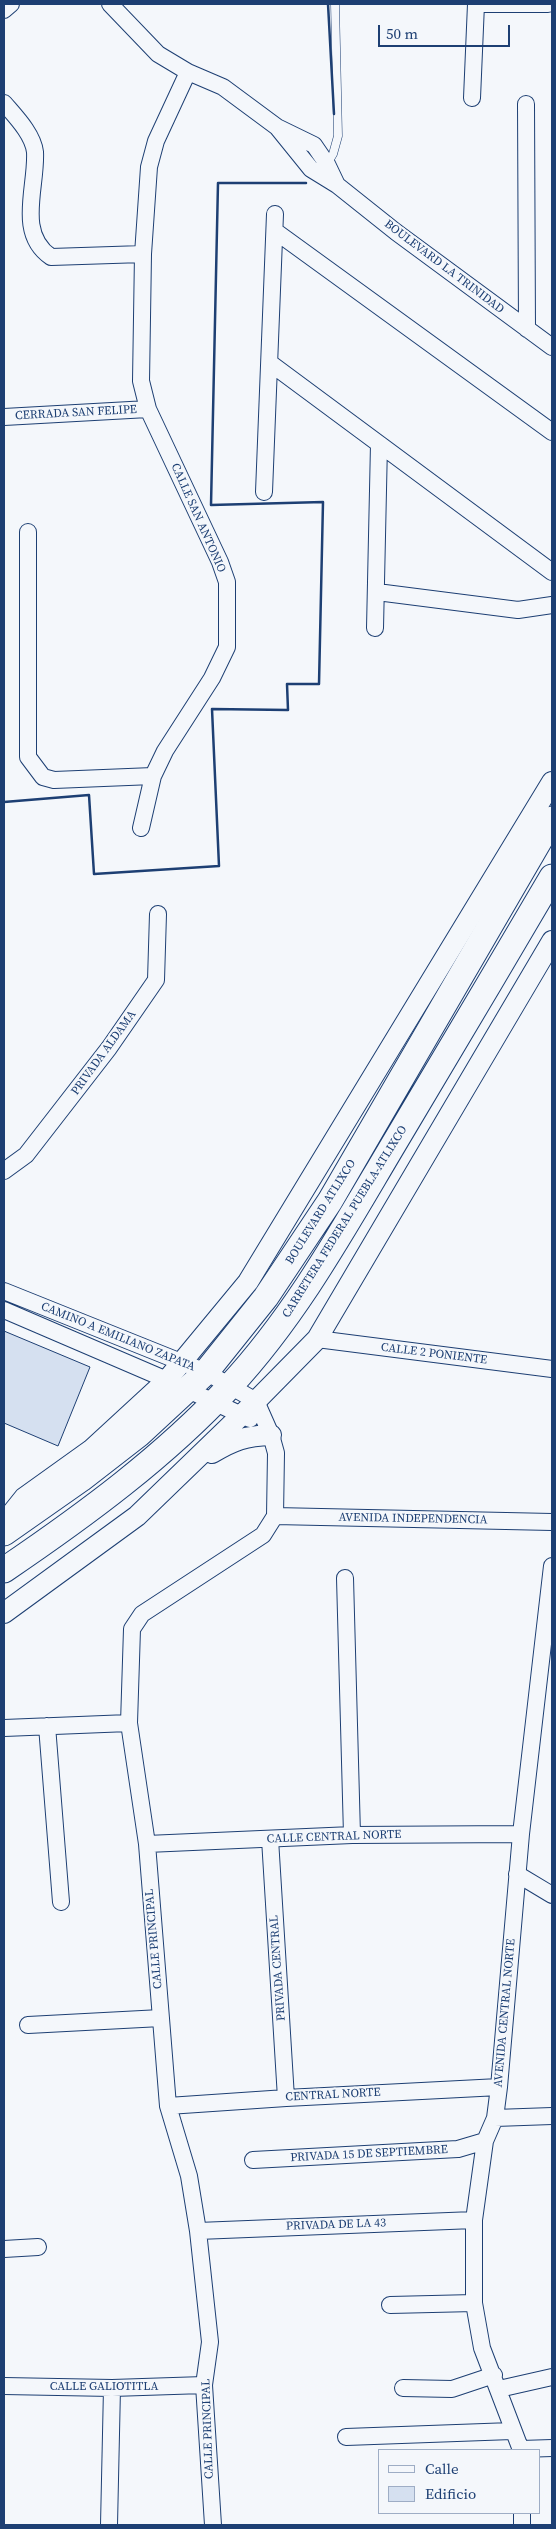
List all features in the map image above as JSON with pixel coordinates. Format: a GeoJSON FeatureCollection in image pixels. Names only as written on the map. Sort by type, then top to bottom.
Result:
{"type":"FeatureCollection","features":[{"type":"Feature","properties":{"kind":"main road","name":"BOULEVARD ATLIXCO"},"geometry":{"type":"LineString","coordinates":[[4,1533],[89,1473],[139,1434],[177,1385],[206,1372],[266,1297],[330,1201],[552,819]]}},
{"type":"Feature","properties":{"kind":"main road","name":"CARRETERA FEDERAL PUEBLA-ATLIXCO"},"geometry":{"type":"LineString","coordinates":[[4,1570],[96,1505],[158,1456],[231,1385],[287,1318],[352,1214],[552,877]]}},
{"type":"Feature","properties":{"kind":"street"},"geometry":{"type":"LineString","coordinates":[[4,10],[11,4]]}},
{"type":"Feature","properties":{"kind":"street","name":"BOULEVARD LA TRINIDAD"},"geometry":{"type":"LineString","coordinates":[[110,4],[158,54],[188,72],[223,86],[277,128],[308,166],[323,170],[337,185],[403,237],[552,347]]}},
{"type":"Feature","properties":{"kind":"street"},"geometry":{"type":"LineString","coordinates":[[472,98],[476,4]]}},
{"type":"Feature","properties":{"kind":"street"},"geometry":{"type":"LineString","coordinates":[[484,4],[548,4]]}},
{"type":"Feature","properties":{"kind":"street","name":"CALLE SAN ANTONIO"},"geometry":{"type":"LineString","coordinates":[[141,828],[153,776],[165,750],[212,678],[226,647],[226,582],[220,562],[148,409],[141,381],[143,254],[150,167],[156,141],[188,72]]}},
{"type":"Feature","properties":{"kind":"street"},"geometry":{"type":"LineString","coordinates":[[4,103],[27,133],[35,150],[31,223],[34,238],[40,250],[51,257],[143,254]]}},
{"type":"Feature","properties":{"kind":"street"},"geometry":{"type":"LineString","coordinates":[[526,104],[527,328]]}},
{"type":"Feature","properties":{"kind":"street"},"geometry":{"type":"LineString","coordinates":[[264,492],[275,214]]}},
{"type":"Feature","properties":{"kind":"street"},"geometry":{"type":"LineString","coordinates":[[275,231],[552,432]]}},
{"type":"Feature","properties":{"kind":"street"},"geometry":{"type":"LineString","coordinates":[[270,363],[552,572]]}},
{"type":"Feature","properties":{"kind":"street","name":"CERRADA SAN FELIPE"},"geometry":{"type":"LineString","coordinates":[[4,417],[148,409]]}},
{"type":"Feature","properties":{"kind":"street"},"geometry":{"type":"LineString","coordinates":[[375,628],[379,444]]}},
{"type":"Feature","properties":{"kind":"street"},"geometry":{"type":"LineString","coordinates":[[28,532],[28,757],[43,777],[54,780],[153,776]]}},
{"type":"Feature","properties":{"kind":"street"},"geometry":{"type":"LineString","coordinates":[[377,592],[518,610],[552,605]]}},
{"type":"Feature","properties":{"kind":"street"},"geometry":{"type":"LineString","coordinates":[[4,1523],[24,1498],[177,1385],[183,1363],[248,1282],[551,786]]}},
{"type":"Feature","properties":{"kind":"street","name":"PRIVADA ALDAMA"},"geometry":{"type":"LineString","coordinates":[[4,1171],[26,1155],[109,1048],[156,980],[158,914]]}},
{"type":"Feature","properties":{"kind":"street"},"geometry":{"type":"LineString","coordinates":[[4,1613],[137,1516],[241,1416],[317,1339],[552,940]]}},
{"type":"Feature","properties":{"kind":"street","name":"CAMINO A EMILIANO ZAPATA"},"geometry":{"type":"LineString","coordinates":[[4,1290],[206,1372],[231,1385]]}},
{"type":"Feature","properties":{"kind":"street","name":"CAMINO A EMILIANO ZAPATA"},"geometry":{"type":"LineString","coordinates":[[4,1310],[214,1402]]}},
{"type":"Feature","properties":{"kind":"street","name":"CALLE 2 PONIENTE"},"geometry":{"type":"LineString","coordinates":[[317,1339],[552,1369]]}},
{"type":"Feature","properties":{"kind":"street"},"geometry":{"type":"LineString","coordinates":[[231,1385],[256,1401],[276,1453],[275,1516]]}},
{"type":"Feature","properties":{"kind":"street"},"geometry":{"type":"LineString","coordinates":[[214,1402],[267,1429]]}},
{"type":"Feature","properties":{"kind":"street"},"geometry":{"type":"LineString","coordinates":[[189,1466],[230,1442],[267,1429]]}},
{"type":"Feature","properties":{"kind":"street","name":"AVENIDA INDEPENDENCIA"},"geometry":{"type":"LineString","coordinates":[[275,1516],[552,1522]]}},
{"type":"Feature","properties":{"kind":"street","name":"CALLE PRINCIPAL"},"geometry":{"type":"LineString","coordinates":[[213,2525],[204,2385],[210,2342],[198,2231],[189,2176],[168,2106],[147,1844],[129,1723],[132,1629],[142,1614],[263,1535],[275,1516]]}},
{"type":"Feature","properties":{"kind":"street","name":"AVENIDA CENTRAL NORTE"},"geometry":{"type":"LineString","coordinates":[[521,2449],[512,2431],[496,2382],[482,2348],[474,2303],[474,2220],[485,2141],[495,2118],[499,2087],[521,1834],[552,1566]]}},
{"type":"Feature","properties":{"kind":"street"},"geometry":{"type":"LineString","coordinates":[[345,1578],[352,1836]]}},
{"type":"Feature","properties":{"kind":"street"},"geometry":{"type":"LineString","coordinates":[[4,1728],[129,1723]]}},
{"type":"Feature","properties":{"kind":"street"},"geometry":{"type":"LineString","coordinates":[[47,1726],[61,1902]]}},
{"type":"Feature","properties":{"kind":"street","name":"CALLE CENTRAL NORTE"},"geometry":{"type":"LineString","coordinates":[[147,1844],[352,1836],[521,1834]]}},
{"type":"Feature","properties":{"kind":"street","name":"PRIVADA CENTRAL"},"geometry":{"type":"LineString","coordinates":[[270,1839],[286,2098]]}},
{"type":"Feature","properties":{"kind":"street"},"geometry":{"type":"LineString","coordinates":[[517,1874],[552,1895]]}},
{"type":"Feature","properties":{"kind":"street"},"geometry":{"type":"LineString","coordinates":[[28,2025],[161,2018]]}},
{"type":"Feature","properties":{"kind":"street","name":"CENTRAL NORTE"},"geometry":{"type":"LineString","coordinates":[[168,2106],[499,2087]]}},
{"type":"Feature","properties":{"kind":"street"},"geometry":{"type":"LineString","coordinates":[[495,2118],[552,2116]]}},
{"type":"Feature","properties":{"kind":"street","name":"PRIVADA 15 DE SEPTIEMBRE"},"geometry":{"type":"LineString","coordinates":[[253,2160],[458,2150],[485,2141]]}},
{"type":"Feature","properties":{"kind":"street","name":"PRIVADA DE LA 43"},"geometry":{"type":"LineString","coordinates":[[198,2231],[474,2220]]}},
{"type":"Feature","properties":{"kind":"street"},"geometry":{"type":"LineString","coordinates":[[4,2249],[38,2247]]}},
{"type":"Feature","properties":{"kind":"street"},"geometry":{"type":"LineString","coordinates":[[390,2305],[474,2303]]}},
{"type":"Feature","properties":{"kind":"street"},"geometry":{"type":"LineString","coordinates":[[403,2388],[452,2389],[496,2382],[552,2377]]}},
{"type":"Feature","properties":{"kind":"street","name":"CALLE GALIOTITLA"},"geometry":{"type":"LineString","coordinates":[[4,2386],[112,2388],[204,2385]]}},
{"type":"Feature","properties":{"kind":"street"},"geometry":{"type":"LineString","coordinates":[[109,2525],[112,2388]]}},
{"type":"Feature","properties":{"kind":"street"},"geometry":{"type":"LineString","coordinates":[[346,2437],[512,2431]]}},
{"type":"Feature","properties":{"kind":"street"},"geometry":{"type":"LineString","coordinates":[[536,2449],[552,2448]]}},
{"type":"Feature","properties":{"kind":"lane"},"geometry":{"type":"LineString","coordinates":[[323,170],[338,136],[335,4]]}},
{"type":"Feature","properties":{"kind":"building"},"geometry":{"type":"Polygon","coordinates":[[[4,1331],[90,1367],[58,1446],[4,1423],[4,1331]]]}},
{"type":"Feature","properties":{"kind":"wall"},"geometry":{"type":"LineString","coordinates":[[328,4],[334,114]]}},
{"type":"Feature","properties":{"kind":"wall"},"geometry":{"type":"LineString","coordinates":[[4,802],[89,795],[94,874],[219,866],[212,709],[288,710],[287,684],[319,684],[323,502],[211,505],[218,183],[306,183]]}}]}
